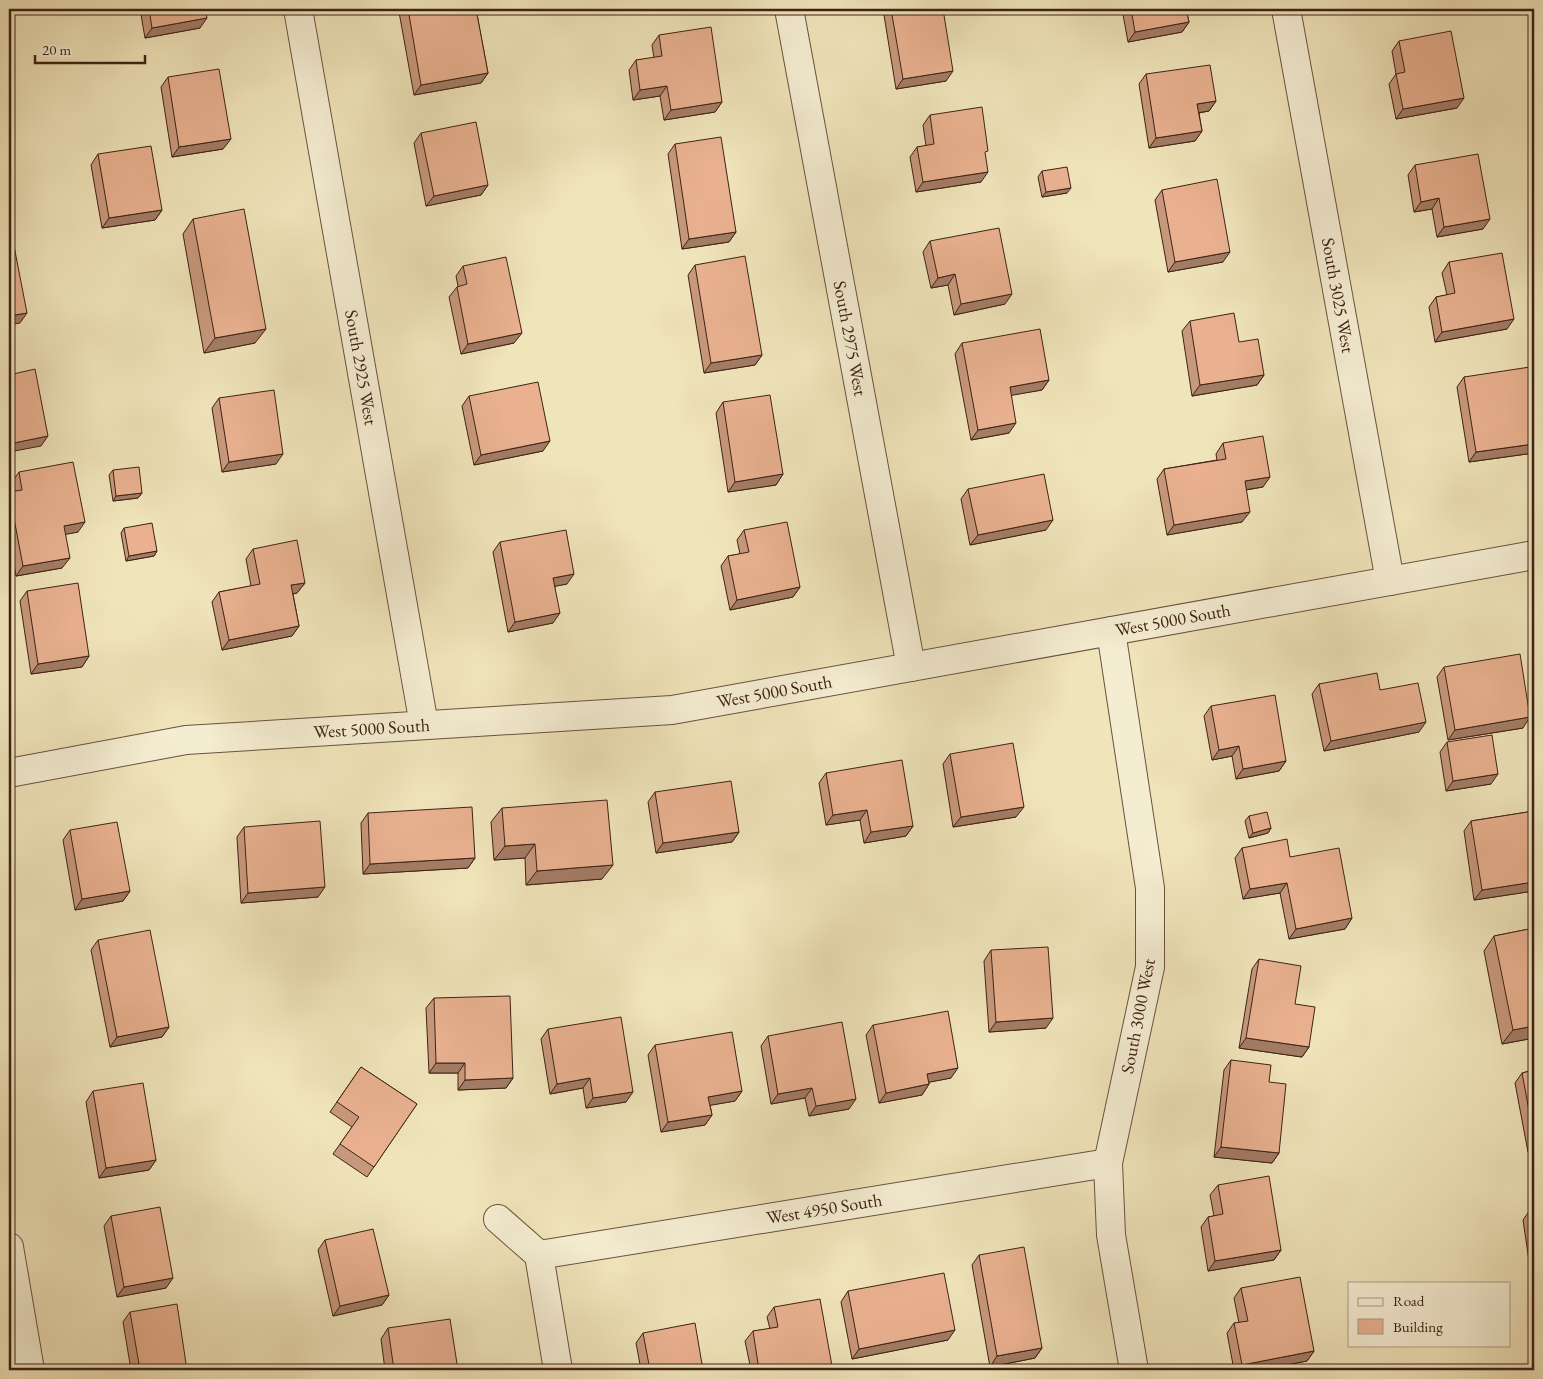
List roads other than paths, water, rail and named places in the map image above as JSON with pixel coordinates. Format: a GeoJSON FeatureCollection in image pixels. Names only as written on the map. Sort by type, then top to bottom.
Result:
{"type":"FeatureCollection","features":[{"type":"Feature","properties":{"kind":"street","name":"South 2925 West"},"geometry":{"type":"LineString","coordinates":[[298,9],[424,725]]}},
{"type":"Feature","properties":{"kind":"street","name":"South 2975 West"},"geometry":{"type":"LineString","coordinates":[[789,9],[911,667]]}},
{"type":"Feature","properties":{"kind":"street","name":"South 3025 West"},"geometry":{"type":"LineString","coordinates":[[1286,9],[1390,581]]}},
{"type":"Feature","properties":{"kind":"street","name":"West 5000 South"},"geometry":{"type":"LineString","coordinates":[[9,773],[186,740],[672,710],[1534,556]]}},
{"type":"Feature","properties":{"kind":"street","name":"South 3000 West"},"geometry":{"type":"LineString","coordinates":[[1111,631],[1150,888],[1150,967],[1108,1163],[1111,1235],[1134,1370]]}},
{"type":"Feature","properties":{"kind":"street","name":"West 4950 South"},"geometry":{"type":"LineString","coordinates":[[539,1255],[1108,1163]]}},
{"type":"Feature","properties":{"kind":"street"},"geometry":{"type":"LineString","coordinates":[[498,1219],[539,1255],[558,1370]]}},
{"type":"Feature","properties":{"kind":"street"},"geometry":{"type":"LineString","coordinates":[[9,1247],[30,1370]]}}]}
